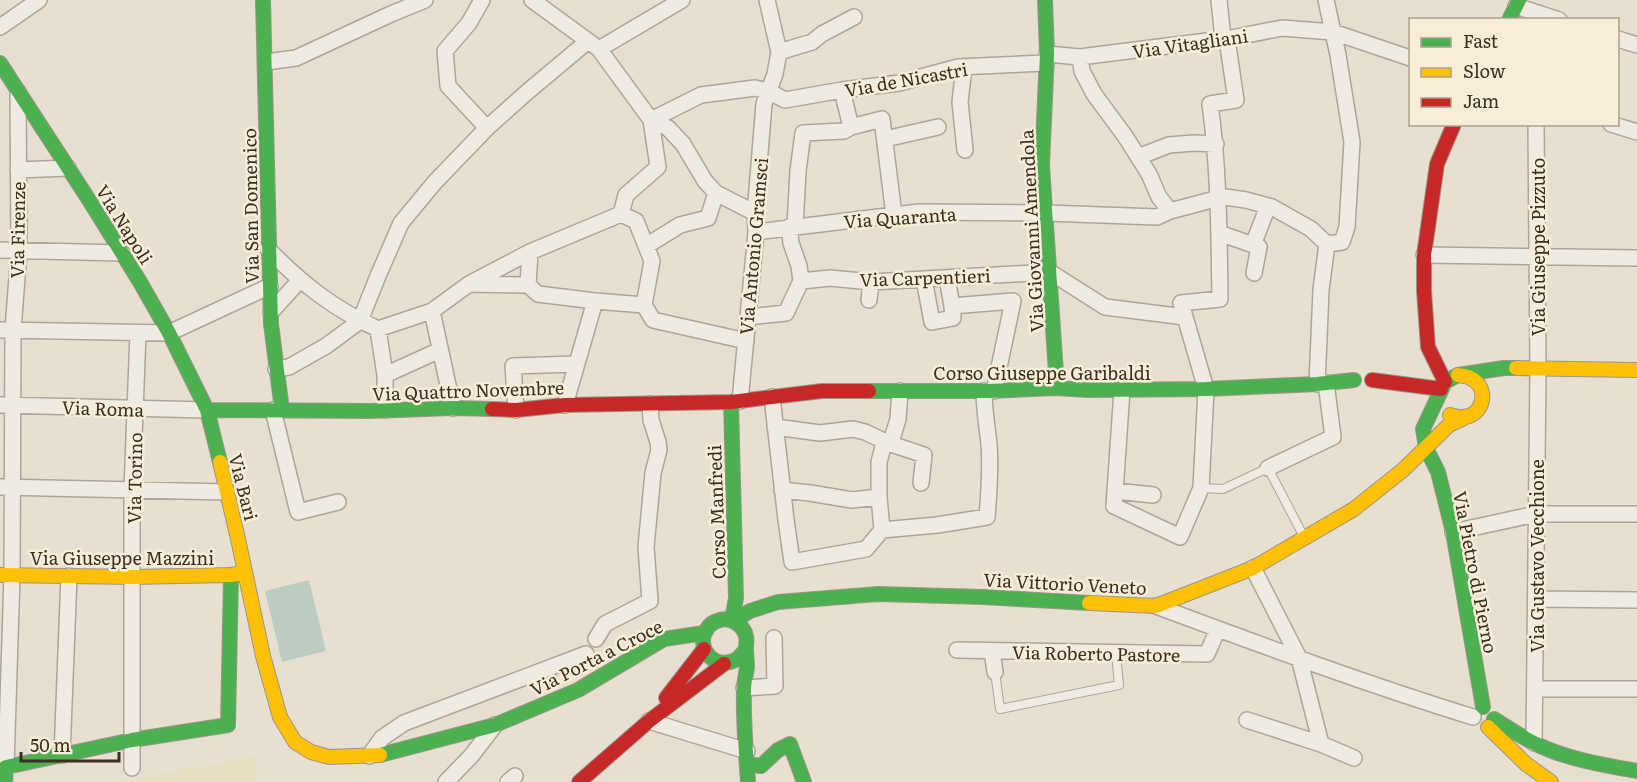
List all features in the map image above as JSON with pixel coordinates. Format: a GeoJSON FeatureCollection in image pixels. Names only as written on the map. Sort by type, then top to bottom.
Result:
{"type":"FeatureCollection","features":[{"type":"Feature","properties":{"kind":"street"},"geometry":{"type":"LineString","coordinates":[[0,27],[39,0]]}},
{"type":"Feature","properties":{"kind":"street","name":"Via San Domenico"},"geometry":{"type":"LineString","coordinates":[[263,0],[268,249],[277,410]]}},
{"type":"Feature","properties":{"kind":"street"},"geometry":{"type":"LineString","coordinates":[[266,63],[297,58],[425,0]]}},
{"type":"Feature","properties":{"kind":"street"},"geometry":{"type":"LineString","coordinates":[[482,0],[469,23],[446,51],[448,86],[487,128]]}},
{"type":"Feature","properties":{"kind":"street"},"geometry":{"type":"LineString","coordinates":[[532,0],[594,45],[651,120],[668,128],[683,144],[705,181],[716,194],[755,213]]}},
{"type":"Feature","properties":{"kind":"street"},"geometry":{"type":"LineString","coordinates":[[276,369],[290,367],[326,346],[360,321],[401,223],[435,182],[487,128],[526,93],[594,45],[682,0]]}},
{"type":"Feature","properties":{"kind":"street"},"geometry":{"type":"LineString","coordinates":[[768,0],[779,52],[812,42],[854,17]]}},
{"type":"Feature","properties":{"kind":"street","name":"Via Giovanni Amendola"},"geometry":{"type":"LineString","coordinates":[[1045,0],[1046,59],[1042,165],[1058,388]]}},
{"type":"Feature","properties":{"kind":"street"},"geometry":{"type":"LineString","coordinates":[[1122,390],[1114,506],[1180,537],[1201,488],[1206,389],[1181,303],[1220,299],[1222,197],[1210,104],[1236,100],[1219,0]]}},
{"type":"Feature","properties":{"kind":"street"},"geometry":{"type":"LineString","coordinates":[[1326,0],[1338,55],[1352,142],[1347,227],[1342,242],[1327,244]]}},
{"type":"Feature","properties":{"kind":"street"},"geometry":{"type":"LineString","coordinates":[[1515,8],[1551,18]]}},
{"type":"Feature","properties":{"kind":"street","name":"Via Vitagliani"},"geometry":{"type":"LineString","coordinates":[[1046,59],[1225,39],[1282,28],[1333,32],[1409,58]]}},
{"type":"Feature","properties":{"kind":"street"},"geometry":{"type":"LineString","coordinates":[[1619,40],[1637,45]]}},
{"type":"Feature","properties":{"kind":"street","name":"Via Antonio Gramsci"},"geometry":{"type":"LineString","coordinates":[[735,402],[746,341],[764,104],[775,74],[779,52]]}},
{"type":"Feature","properties":{"kind":"street"},"geometry":{"type":"LineString","coordinates":[[1080,57],[1082,71],[1094,94],[1125,136],[1149,174],[1159,197],[1170,212]]}},
{"type":"Feature","properties":{"kind":"street","name":"Via de Nicastri"},"geometry":{"type":"LineString","coordinates":[[651,120],[701,95],[755,88],[768,91],[785,100],[899,83],[964,67],[1046,59]]}},
{"type":"Feature","properties":{"kind":"street","name":"Via Napoli"},"geometry":{"type":"LineString","coordinates":[[0,63],[10,84],[68,168],[122,253],[169,333],[207,410]]}},
{"type":"Feature","properties":{"kind":"street"},"geometry":{"type":"LineString","coordinates":[[964,67],[960,102],[965,150]]}},
{"type":"Feature","properties":{"kind":"street","name":"Via Firenze"},"geometry":{"type":"LineString","coordinates":[[7,406],[6,330],[19,251],[18,170],[10,84]]}},
{"type":"Feature","properties":{"kind":"street"},"geometry":{"type":"LineString","coordinates":[[842,90],[851,127]]}},
{"type":"Feature","properties":{"kind":"street"},"geometry":{"type":"LineString","coordinates":[[748,317],[786,313],[801,280],[800,266],[791,243],[803,134],[844,131],[882,119],[894,215]]}},
{"type":"Feature","properties":{"kind":"street"},"geometry":{"type":"LineString","coordinates":[[621,214],[626,195],[658,168],[651,120]]}},
{"type":"Feature","properties":{"kind":"street"},"geometry":{"type":"LineString","coordinates":[[1453,126],[1437,164],[1424,255],[1428,348],[1442,389],[1442,406],[1449,415],[1456,418],[1464,418],[1476,412],[1504,368]]}},
{"type":"Feature","properties":{"kind":"street","name":"Via Giuseppe Pizzuto"},"geometry":{"type":"LineString","coordinates":[[1536,126],[1538,369]]}},
{"type":"Feature","properties":{"kind":"street"},"geometry":{"type":"LineString","coordinates":[[1618,126],[1637,132]]}},
{"type":"Feature","properties":{"kind":"street"},"geometry":{"type":"LineString","coordinates":[[885,147],[938,127]]}},
{"type":"Feature","properties":{"kind":"street"},"geometry":{"type":"LineString","coordinates":[[1138,157],[1169,145],[1216,144]]}},
{"type":"Feature","properties":{"kind":"street"},"geometry":{"type":"LineString","coordinates":[[18,170],[68,168]]}},
{"type":"Feature","properties":{"kind":"street"},"geometry":{"type":"LineString","coordinates":[[646,246],[680,225],[708,218],[716,194]]}},
{"type":"Feature","properties":{"kind":"street"},"geometry":{"type":"LineString","coordinates":[[1222,197],[1268,206],[1311,229],[1327,244]]}},
{"type":"Feature","properties":{"kind":"street","name":"Via Quaranta"},"geometry":{"type":"LineString","coordinates":[[756,232],[919,212],[1157,217],[1222,197]]}},
{"type":"Feature","properties":{"kind":"street"},"geometry":{"type":"LineString","coordinates":[[1253,245],[1268,206]]}},
{"type":"Feature","properties":{"kind":"street"},"geometry":{"type":"LineString","coordinates":[[268,249],[321,297],[344,313],[378,329],[432,310],[469,284],[530,252],[621,214],[636,221],[652,261],[644,305],[653,320],[746,341]]}},
{"type":"Feature","properties":{"kind":"street"},"geometry":{"type":"LineString","coordinates":[[1220,233],[1259,247],[1254,273]]}},
{"type":"Feature","properties":{"kind":"street"},"geometry":{"type":"LineString","coordinates":[[1268,468],[1333,436],[1321,383],[1321,290],[1327,244]]}},
{"type":"Feature","properties":{"kind":"street"},"geometry":{"type":"LineString","coordinates":[[0,250],[122,253]]}},
{"type":"Feature","properties":{"kind":"street"},"geometry":{"type":"LineString","coordinates":[[530,252],[533,289]]}},
{"type":"Feature","properties":{"kind":"street"},"geometry":{"type":"LineString","coordinates":[[1424,255],[1637,258]]}},
{"type":"Feature","properties":{"kind":"street"},"geometry":{"type":"LineString","coordinates":[[1050,272],[1105,307],[1185,317]]}},
{"type":"Feature","properties":{"kind":"street","name":"Via Carpentieri"},"geometry":{"type":"LineString","coordinates":[[801,280],[830,278],[871,282],[1050,272]]}},
{"type":"Feature","properties":{"kind":"street"},"geometry":{"type":"LineString","coordinates":[[924,279],[932,322],[953,318],[947,278]]}},
{"type":"Feature","properties":{"kind":"street"},"geometry":{"type":"LineString","coordinates":[[271,312],[300,280]]}},
{"type":"Feature","properties":{"kind":"street"},"geometry":{"type":"LineString","coordinates":[[869,300],[871,282]]}},
{"type":"Feature","properties":{"kind":"street"},"geometry":{"type":"LineString","coordinates":[[469,284],[533,289],[595,301],[644,305]]}},
{"type":"Feature","properties":{"kind":"street"},"geometry":{"type":"LineString","coordinates":[[6,330],[169,333],[270,286]]}},
{"type":"Feature","properties":{"kind":"street"},"geometry":{"type":"LineString","coordinates":[[565,405],[595,301]]}},
{"type":"Feature","properties":{"kind":"street"},"geometry":{"type":"LineString","coordinates":[[772,397],[792,562],[866,549],[882,530],[987,517],[990,473],[989,443],[984,416],[1014,301],[952,306]]}},
{"type":"Feature","properties":{"kind":"street"},"geometry":{"type":"LineString","coordinates":[[432,310],[453,408]]}},
{"type":"Feature","properties":{"kind":"street"},"geometry":{"type":"LineString","coordinates":[[378,329],[385,375],[385,410]]}},
{"type":"Feature","properties":{"kind":"street","name":"Via Torino"},"geometry":{"type":"LineString","coordinates":[[132,768],[132,490],[138,333]]}},
{"type":"Feature","properties":{"kind":"street"},"geometry":{"type":"LineString","coordinates":[[385,375],[440,351]]}},
{"type":"Feature","properties":{"kind":"street"},"geometry":{"type":"LineString","coordinates":[[516,410],[513,366],[576,364]]}},
{"type":"Feature","properties":{"kind":"street"},"geometry":{"type":"LineString","coordinates":[[1426,448],[1423,429],[1442,389],[1451,378],[1458,375],[1504,368],[1637,370]]}},
{"type":"Feature","properties":{"kind":"street","name":"Via Gustavo Vecchione"},"geometry":{"type":"LineString","coordinates":[[1534,743],[1538,369]]}},
{"type":"Feature","properties":{"kind":"street"},"geometry":{"type":"LineString","coordinates":[[1458,375],[1465,375],[1477,382],[1483,394],[1482,404]]}},
{"type":"Feature","properties":{"kind":"street","name":"Corso Giuseppe Garibaldi"},"geometry":{"type":"LineString","coordinates":[[735,402],[822,391],[1206,389],[1354,380]]}},
{"type":"Feature","properties":{"kind":"street"},"geometry":{"type":"LineString","coordinates":[[1372,380],[1442,389]]}},
{"type":"Feature","properties":{"kind":"street"},"geometry":{"type":"LineString","coordinates":[[882,530],[879,462],[883,447],[892,440],[898,419],[900,391]]}},
{"type":"Feature","properties":{"kind":"street","name":"Via Quattro Novembre"},"geometry":{"type":"LineString","coordinates":[[207,410],[316,411],[453,408],[516,410],[565,405],[735,402]]}},
{"type":"Feature","properties":{"kind":"street","name":"Corso Manfredi"},"geometry":{"type":"LineString","coordinates":[[733,621],[736,598],[735,402]]}},
{"type":"Feature","properties":{"kind":"street"},"geometry":{"type":"LineString","coordinates":[[596,639],[605,624],[650,601],[646,547],[654,473],[659,450],[651,420],[650,404]]}},
{"type":"Feature","properties":{"kind":"street"},"geometry":{"type":"LineString","coordinates":[[7,406],[4,727],[6,774],[62,755],[132,740]]}},
{"type":"Feature","properties":{"kind":"street","name":"Via Roma"},"geometry":{"type":"LineString","coordinates":[[7,406],[207,410]]}},
{"type":"Feature","properties":{"kind":"street","name":"Via Bari"},"geometry":{"type":"LineString","coordinates":[[132,740],[228,725],[238,574],[227,492],[207,410]]}},
{"type":"Feature","properties":{"kind":"street"},"geometry":{"type":"LineString","coordinates":[[277,410],[298,512],[338,502]]}},
{"type":"Feature","properties":{"kind":"street","name":"Via Vittorio Veneto"},"geometry":{"type":"LineString","coordinates":[[733,621],[750,610],[778,602],[878,594],[1156,606],[1253,568],[1305,539],[1354,509],[1403,470],[1449,425],[1464,418]]}},
{"type":"Feature","properties":{"kind":"street"},"geometry":{"type":"LineString","coordinates":[[775,427],[820,433],[853,429],[866,432],[924,455],[921,483]]}},
{"type":"Feature","properties":{"kind":"street","name":"Via Pietro di Pierno"},"geometry":{"type":"LineString","coordinates":[[1426,448],[1438,472],[1453,532],[1478,712]]}},
{"type":"Feature","properties":{"kind":"street"},"geometry":{"type":"LineString","coordinates":[[6,487],[227,492]]}},
{"type":"Feature","properties":{"kind":"street"},"geometry":{"type":"LineString","coordinates":[[782,490],[852,500],[879,498]]}},
{"type":"Feature","properties":{"kind":"street"},"geometry":{"type":"LineString","coordinates":[[1115,491],[1153,495]]}},
{"type":"Feature","properties":{"kind":"street"},"geometry":{"type":"LineString","coordinates":[[1453,532],[1536,514],[1637,514]]}},
{"type":"Feature","properties":{"kind":"street"},"geometry":{"type":"LineString","coordinates":[[1253,568],[1299,658],[1321,744]]}},
{"type":"Feature","properties":{"kind":"street","name":"Via Giuseppe Mazzini"},"geometry":{"type":"LineString","coordinates":[[6,575],[133,577],[238,574]]}},
{"type":"Feature","properties":{"kind":"street","name":"Via Porta a Croce"},"geometry":{"type":"LineString","coordinates":[[238,574],[280,717],[295,742],[311,752],[329,758],[389,753],[495,725],[578,690],[664,639],[704,633]]}},
{"type":"Feature","properties":{"kind":"street"},"geometry":{"type":"LineString","coordinates":[[62,755],[69,576]]}},
{"type":"Feature","properties":{"kind":"street"},"geometry":{"type":"LineString","coordinates":[[1536,599],[1637,600]]}},
{"type":"Feature","properties":{"kind":"street"},"geometry":{"type":"LineString","coordinates":[[1156,606],[1414,698],[1478,712],[1488,708],[1492,711],[1491,723],[1515,755],[1551,782]]}},
{"type":"Feature","properties":{"kind":"street"},"geometry":{"type":"LineString","coordinates":[[744,688],[724,664],[709,657],[704,649],[704,633],[713,623],[725,619],[733,621],[746,633],[747,664],[744,688],[748,782]]}},
{"type":"Feature","properties":{"kind":"street","name":"Via Roberto Pastore"},"geometry":{"type":"LineString","coordinates":[[957,650],[1207,654],[1218,629]]}},
{"type":"Feature","properties":{"kind":"street"},"geometry":{"type":"LineString","coordinates":[[744,688],[775,686],[774,638]]}},
{"type":"Feature","properties":{"kind":"street"},"geometry":{"type":"LineString","coordinates":[[649,721],[704,649]]}},
{"type":"Feature","properties":{"kind":"street"},"geometry":{"type":"LineString","coordinates":[[580,782],[649,721],[724,664],[737,660],[746,649]]}},
{"type":"Feature","properties":{"kind":"street"},"geometry":{"type":"LineString","coordinates":[[992,651],[995,672]]}},
{"type":"Feature","properties":{"kind":"street"},"geometry":{"type":"LineString","coordinates":[[369,756],[382,738],[404,723],[586,654]]}},
{"type":"Feature","properties":{"kind":"street"},"geometry":{"type":"LineString","coordinates":[[1535,689],[1637,689]]}},
{"type":"Feature","properties":{"kind":"street"},"geometry":{"type":"LineString","coordinates":[[1247,720],[1321,744],[1354,758]]}},
{"type":"Feature","properties":{"kind":"street"},"geometry":{"type":"LineString","coordinates":[[649,721],[747,758],[761,766],[771,759],[782,746],[790,744],[804,782]]}},
{"type":"Feature","properties":{"kind":"street"},"geometry":{"type":"LineString","coordinates":[[1491,723],[1534,743],[1591,763],[1637,771]]}},
{"type":"Feature","properties":{"kind":"street"},"geometry":{"type":"LineString","coordinates":[[446,782],[472,755],[495,725]]}},
{"type":"Feature","properties":{"kind":"lane"},"geometry":{"type":"LineString","coordinates":[[1201,488],[1222,489],[1268,468],[1305,539]]}},
{"type":"Feature","properties":{"kind":"lane"},"geometry":{"type":"LineString","coordinates":[[995,672],[1000,709],[1119,685],[1116,653]]}},
{"type":"Feature","properties":{"kind":"shaded area"},"geometry":{"type":"Polygon","coordinates":[[[309,580],[326,651],[282,662],[265,591],[309,580]]]}},
{"type":"Feature","properties":{"kind":"shaded area"},"geometry":{"type":"Polygon","coordinates":[[[258,756],[255,782],[114,782],[258,756]]]}},
{"type":"Feature","properties":{"kind":"traffic: fast"},"geometry":{"type":"LineString","coordinates":[[263,0],[271,324],[282,410]]}},
{"type":"Feature","properties":{"kind":"traffic: fast"},"geometry":{"type":"LineString","coordinates":[[1045,0],[1047,54],[1042,165],[1057,388]]}},
{"type":"Feature","properties":{"kind":"traffic: fast"},"geometry":{"type":"LineString","coordinates":[[1510,18],[1519,0]]}},
{"type":"Feature","properties":{"kind":"traffic: fast"},"geometry":{"type":"LineString","coordinates":[[0,63],[89,200],[169,333],[207,410],[220,462]]}},
{"type":"Feature","properties":{"kind":"traffic: fast"},"geometry":{"type":"LineString","coordinates":[[1483,707],[1453,532],[1438,472],[1426,448],[1423,429],[1445,382],[1458,375],[1516,368]]}},
{"type":"Feature","properties":{"kind":"traffic: fast"},"geometry":{"type":"LineString","coordinates":[[869,391],[989,391],[1057,388],[1206,389],[1354,380]]}},
{"type":"Feature","properties":{"kind":"traffic: fast"},"geometry":{"type":"LineString","coordinates":[[731,402],[736,598],[732,620]]}},
{"type":"Feature","properties":{"kind":"traffic: fast"},"geometry":{"type":"LineString","coordinates":[[207,410],[492,409]]}},
{"type":"Feature","properties":{"kind":"traffic: fast"},"geometry":{"type":"LineString","coordinates":[[5,782],[6,767],[132,740],[228,725],[231,575]]}},
{"type":"Feature","properties":{"kind":"traffic: fast"},"geometry":{"type":"LineString","coordinates":[[734,621],[750,611],[778,602],[878,594],[1089,603]]}},
{"type":"Feature","properties":{"kind":"traffic: fast"},"geometry":{"type":"LineString","coordinates":[[746,649],[735,660],[726,663],[719,662],[708,655],[703,643],[704,636],[712,623],[726,619],[739,624],[746,636],[747,667],[744,713],[748,782]]}},
{"type":"Feature","properties":{"kind":"traffic: fast"},"geometry":{"type":"LineString","coordinates":[[380,755],[495,725],[578,690],[664,639],[704,633]]}},
{"type":"Feature","properties":{"kind":"traffic: fast"},"geometry":{"type":"LineString","coordinates":[[1494,719],[1546,749],[1597,764],[1637,771]]}},
{"type":"Feature","properties":{"kind":"traffic: fast"},"geometry":{"type":"LineString","coordinates":[[747,764],[761,766],[778,750],[790,744],[804,782]]}},
{"type":"Feature","properties":{"kind":"traffic: slow"},"geometry":{"type":"LineString","coordinates":[[1516,368],[1637,370]]}},
{"type":"Feature","properties":{"kind":"traffic: slow"},"geometry":{"type":"LineString","coordinates":[[1450,415],[1461,417],[1471,415],[1482,401],[1481,388],[1477,383],[1469,377],[1458,375]]}},
{"type":"Feature","properties":{"kind":"traffic: slow"},"geometry":{"type":"LineString","coordinates":[[1089,603],[1156,606],[1253,568],[1354,509],[1403,470],[1449,425],[1464,418]]}},
{"type":"Feature","properties":{"kind":"traffic: slow"},"geometry":{"type":"LineString","coordinates":[[220,462],[263,656],[280,717],[295,742],[311,752],[329,757],[380,755]]}},
{"type":"Feature","properties":{"kind":"traffic: slow"},"geometry":{"type":"LineString","coordinates":[[0,575],[133,577],[244,573]]}},
{"type":"Feature","properties":{"kind":"traffic: slow"},"geometry":{"type":"LineString","coordinates":[[1488,727],[1526,764],[1551,782]]}},
{"type":"Feature","properties":{"kind":"traffic: jam"},"geometry":{"type":"LineString","coordinates":[[1445,382],[1428,347],[1424,255],[1437,164],[1453,126]]}},
{"type":"Feature","properties":{"kind":"traffic: jam"},"geometry":{"type":"LineString","coordinates":[[1372,380],[1441,389]]}},
{"type":"Feature","properties":{"kind":"traffic: jam"},"geometry":{"type":"LineString","coordinates":[[492,409],[516,410],[565,405],[731,402],[822,391],[869,391]]}},
{"type":"Feature","properties":{"kind":"traffic: jam"},"geometry":{"type":"LineString","coordinates":[[666,698],[704,649]]}},
{"type":"Feature","properties":{"kind":"traffic: jam"},"geometry":{"type":"LineString","coordinates":[[579,782],[649,721],[724,664]]}}]}
